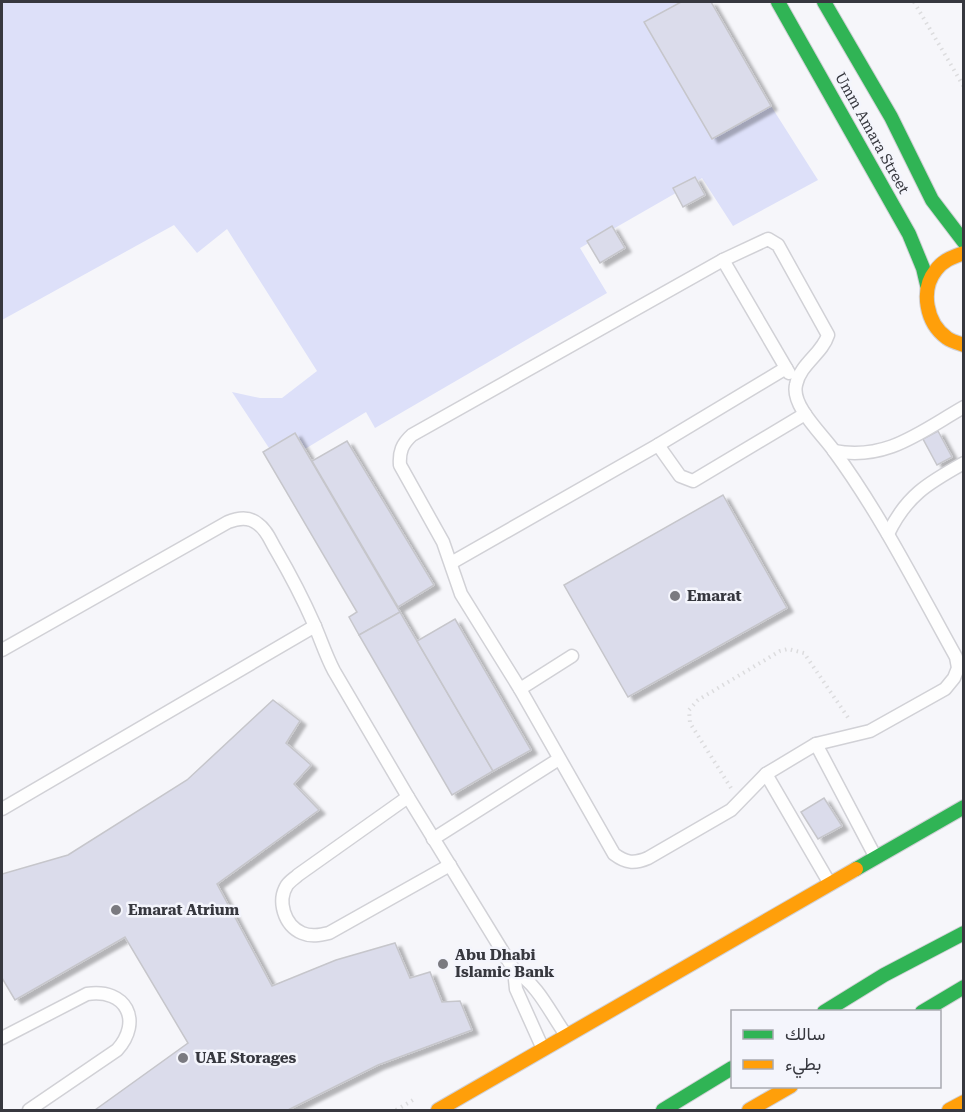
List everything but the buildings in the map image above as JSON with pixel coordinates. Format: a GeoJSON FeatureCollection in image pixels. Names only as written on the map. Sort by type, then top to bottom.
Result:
{"type":"FeatureCollection","features":[{"type":"Feature","properties":{"kind":"main road","name":"Umm Amara Street"},"geometry":{"type":"LineString","coordinates":[[778,2],[909,234],[923,268],[927,285],[926,309],[945,338]]}},
{"type":"Feature","properties":{"kind":"main road","name":"Umm Amara Street"},"geometry":{"type":"LineString","coordinates":[[824,2],[891,117],[932,200],[963,242]]}},
{"type":"Feature","properties":{"kind":"main road"},"geometry":{"type":"LineString","coordinates":[[891,117],[935,174]]}},
{"type":"Feature","properties":{"kind":"main road"},"geometry":{"type":"LineString","coordinates":[[927,285],[939,265],[963,253]]}},
{"type":"Feature","properties":{"kind":"main road"},"geometry":{"type":"LineString","coordinates":[[945,338],[963,345]]}},
{"type":"Feature","properties":{"kind":"main road"},"geometry":{"type":"LineString","coordinates":[[945,338],[963,355]]}},
{"type":"Feature","properties":{"kind":"main road"},"geometry":{"type":"LineString","coordinates":[[438,1110],[963,807]]}},
{"type":"Feature","properties":{"kind":"main road"},"geometry":{"type":"LineString","coordinates":[[826,1010],[884,975],[958,937],[963,922]]}},
{"type":"Feature","properties":{"kind":"main road"},"geometry":{"type":"LineString","coordinates":[[924,1010],[963,987]]}},
{"type":"Feature","properties":{"kind":"main road"},"geometry":{"type":"LineString","coordinates":[[663,1110],[731,1069]]}},
{"type":"Feature","properties":{"kind":"main road"},"geometry":{"type":"LineString","coordinates":[[749,1110],[788,1088]]}},
{"type":"Feature","properties":{"kind":"main road"},"geometry":{"type":"LineString","coordinates":[[949,1110],[963,1102]]}},
{"type":"Feature","properties":{"kind":"lane"},"geometry":{"type":"LineString","coordinates":[[768,239],[778,245],[828,335],[826,342],[808,362],[796,385],[796,396],[805,414],[834,451],[888,534],[956,657],[958,668],[954,678],[945,689],[880,726],[859,735],[816,744],[766,774],[740,802],[722,816],[648,858],[636,863],[624,861],[614,854],[520,689],[461,594],[433,521],[400,465],[399,456],[406,441],[412,435],[761,240],[768,239]]}},
{"type":"Feature","properties":{"kind":"lane"},"geometry":{"type":"LineString","coordinates":[[723,260],[796,385]]}},
{"type":"Feature","properties":{"kind":"lane"},"geometry":{"type":"LineString","coordinates":[[451,563],[658,446],[786,368]]}},
{"type":"Feature","properties":{"kind":"lane"},"geometry":{"type":"LineString","coordinates":[[834,451],[865,454],[881,451],[895,446],[963,407]]}},
{"type":"Feature","properties":{"kind":"lane"},"geometry":{"type":"LineString","coordinates":[[658,446],[680,476],[693,481],[805,414]]}},
{"type":"Feature","properties":{"kind":"lane"},"geometry":{"type":"LineString","coordinates":[[888,534],[901,509],[915,494],[963,463]]}},
{"type":"Feature","properties":{"kind":"lane"},"geometry":{"type":"LineString","coordinates":[[2,650],[228,522],[249,519],[258,524],[266,531],[285,565],[334,671],[408,797],[514,970],[537,990],[566,1036]]}},
{"type":"Feature","properties":{"kind":"lane"},"geometry":{"type":"LineString","coordinates":[[2,809],[315,627]]}},
{"type":"Feature","properties":{"kind":"lane"},"geometry":{"type":"LineString","coordinates":[[520,689],[572,656]]}},
{"type":"Feature","properties":{"kind":"lane"},"geometry":{"type":"LineString","coordinates":[[816,744],[875,858]]}},
{"type":"Feature","properties":{"kind":"lane"},"geometry":{"type":"LineString","coordinates":[[434,839],[559,759]]}},
{"type":"Feature","properties":{"kind":"lane"},"geometry":{"type":"LineString","coordinates":[[766,774],[830,884]]}},
{"type":"Feature","properties":{"kind":"lane"},"geometry":{"type":"LineString","coordinates":[[408,797],[298,875],[288,885],[282,898],[283,912],[290,924],[309,935],[329,933],[450,866]]}},
{"type":"Feature","properties":{"kind":"lane"},"geometry":{"type":"LineString","coordinates":[[514,970],[516,989],[543,1049]]}},
{"type":"Feature","properties":{"kind":"lane"},"geometry":{"type":"LineString","coordinates":[[2,1038],[87,994],[100,992],[113,995],[123,1004],[129,1015],[130,1028],[126,1040],[117,1050],[29,1110]]}},
{"type":"Feature","properties":{"kind":"path"},"geometry":{"type":"LineString","coordinates":[[914,2],[963,87]]}},
{"type":"Feature","properties":{"kind":"path"},"geometry":{"type":"LineString","coordinates":[[740,802],[690,723],[688,710],[698,700],[780,651],[796,650],[809,659],[859,735]]}},
{"type":"Feature","properties":{"kind":"shaded area"},"geometry":{"type":"Polygon","coordinates":[[[2,2],[681,2],[645,23],[712,139],[771,106],[818,180],[733,226],[702,178],[580,248],[607,293],[375,428],[366,412],[305,449],[295,433],[269,448],[232,392],[260,398],[282,398],[317,371],[227,229],[197,253],[174,225],[2,320],[2,2]]]}},
{"type":"Feature","properties":{"kind":"traffic: fast"},"geometry":{"type":"LineString","coordinates":[[778,2],[909,234],[923,268],[927,285]]}},
{"type":"Feature","properties":{"kind":"traffic: fast"},"geometry":{"type":"LineString","coordinates":[[824,2],[891,117],[932,200],[964,242]]}},
{"type":"Feature","properties":{"kind":"traffic: fast"},"geometry":{"type":"LineString","coordinates":[[856,869],[964,807]]}},
{"type":"Feature","properties":{"kind":"traffic: fast"},"geometry":{"type":"LineString","coordinates":[[827,1010],[884,975],[964,933]]}},
{"type":"Feature","properties":{"kind":"traffic: fast"},"geometry":{"type":"LineString","coordinates":[[925,1010],[964,987]]}},
{"type":"Feature","properties":{"kind":"traffic: fast"},"geometry":{"type":"LineString","coordinates":[[663,1110],[731,1069]]}},
{"type":"Feature","properties":{"kind":"traffic: slow"},"geometry":{"type":"LineString","coordinates":[[964,253],[948,259],[939,267],[931,278],[927,296],[930,315],[940,332],[949,339],[964,345]]}},
{"type":"Feature","properties":{"kind":"traffic: slow"},"geometry":{"type":"LineString","coordinates":[[438,1110],[856,869]]}},
{"type":"Feature","properties":{"kind":"traffic: slow"},"geometry":{"type":"LineString","coordinates":[[749,1110],[788,1088]]}},
{"type":"Feature","properties":{"kind":"traffic: slow"},"geometry":{"type":"LineString","coordinates":[[949,1110],[964,1102]]}},
{"type":"Feature","properties":{"kind":"place","name":"Emarat"},"geometry":{"type":"Point","coordinates":[675,596]}},
{"type":"Feature","properties":{"kind":"place","name":"Emarat Atrium"},"geometry":{"type":"Point","coordinates":[116,910]}},
{"type":"Feature","properties":{"kind":"place","name":"Abu Dhabi Islamic Bank"},"geometry":{"type":"Point","coordinates":[443,964]}},
{"type":"Feature","properties":{"kind":"place","name":"UAE Storages"},"geometry":{"type":"Point","coordinates":[183,1058]}}]}
